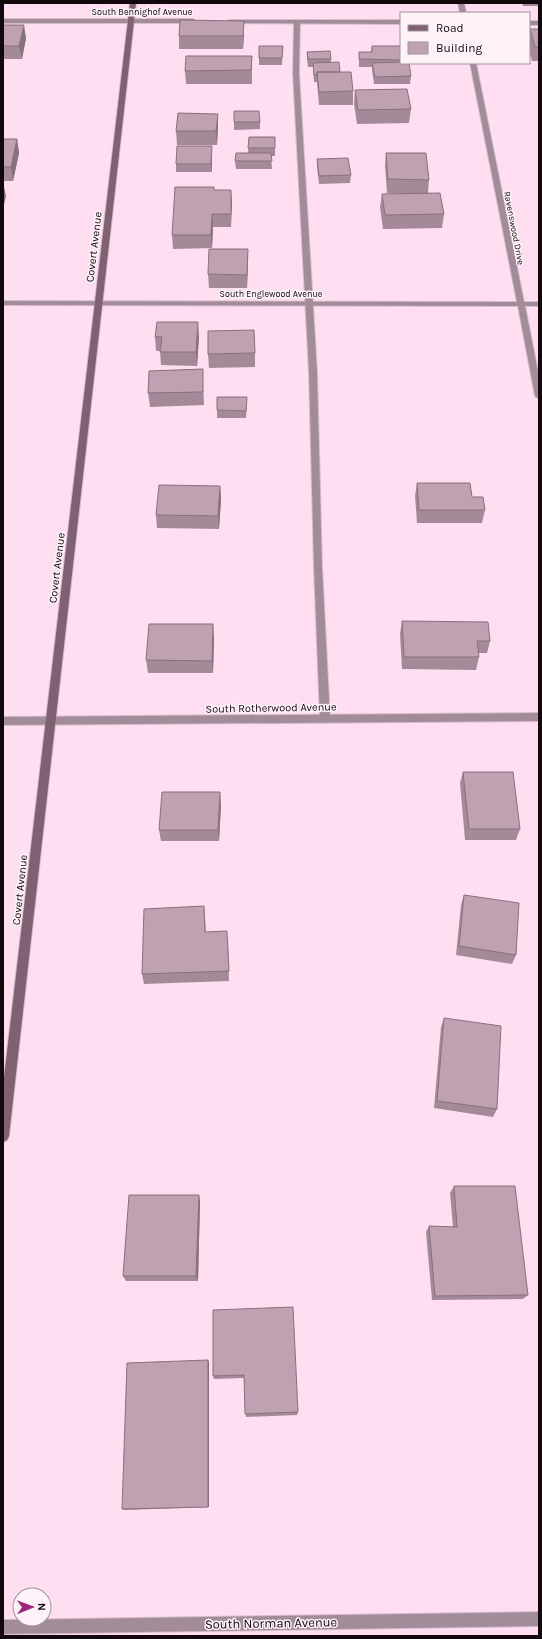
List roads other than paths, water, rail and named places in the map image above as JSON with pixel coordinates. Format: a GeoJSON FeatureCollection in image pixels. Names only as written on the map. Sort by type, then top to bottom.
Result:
{"type":"FeatureCollection","features":[{"type":"Feature","properties":{"kind":"main road","name":"Covert Avenue"},"geometry":{"type":"LineString","coordinates":[[3,1136],[134,3]]}},
{"type":"Feature","properties":{"kind":"street","name":"South Bennighof Avenue"},"geometry":{"type":"LineString","coordinates":[[3,21],[202,21]]}},
{"type":"Feature","properties":{"kind":"street"},"geometry":{"type":"LineString","coordinates":[[226,21],[400,22]]}},
{"type":"Feature","properties":{"kind":"street"},"geometry":{"type":"LineString","coordinates":[[297,22],[296,81],[303,224],[309,304],[325,719]]}},
{"type":"Feature","properties":{"kind":"street","name":"Ravenswood Drive"},"geometry":{"type":"LineString","coordinates":[[473,64],[539,396]]}},
{"type":"Feature","properties":{"kind":"street","name":"South Englewood Avenue"},"geometry":{"type":"LineString","coordinates":[[3,303],[539,304]]}},
{"type":"Feature","properties":{"kind":"street","name":"South Rotherwood Avenue"},"geometry":{"type":"LineString","coordinates":[[3,721],[50,722],[539,717]]}},
{"type":"Feature","properties":{"kind":"street","name":"South Norman Avenue"},"geometry":{"type":"LineString","coordinates":[[3,1627],[539,1619]]}}]}
